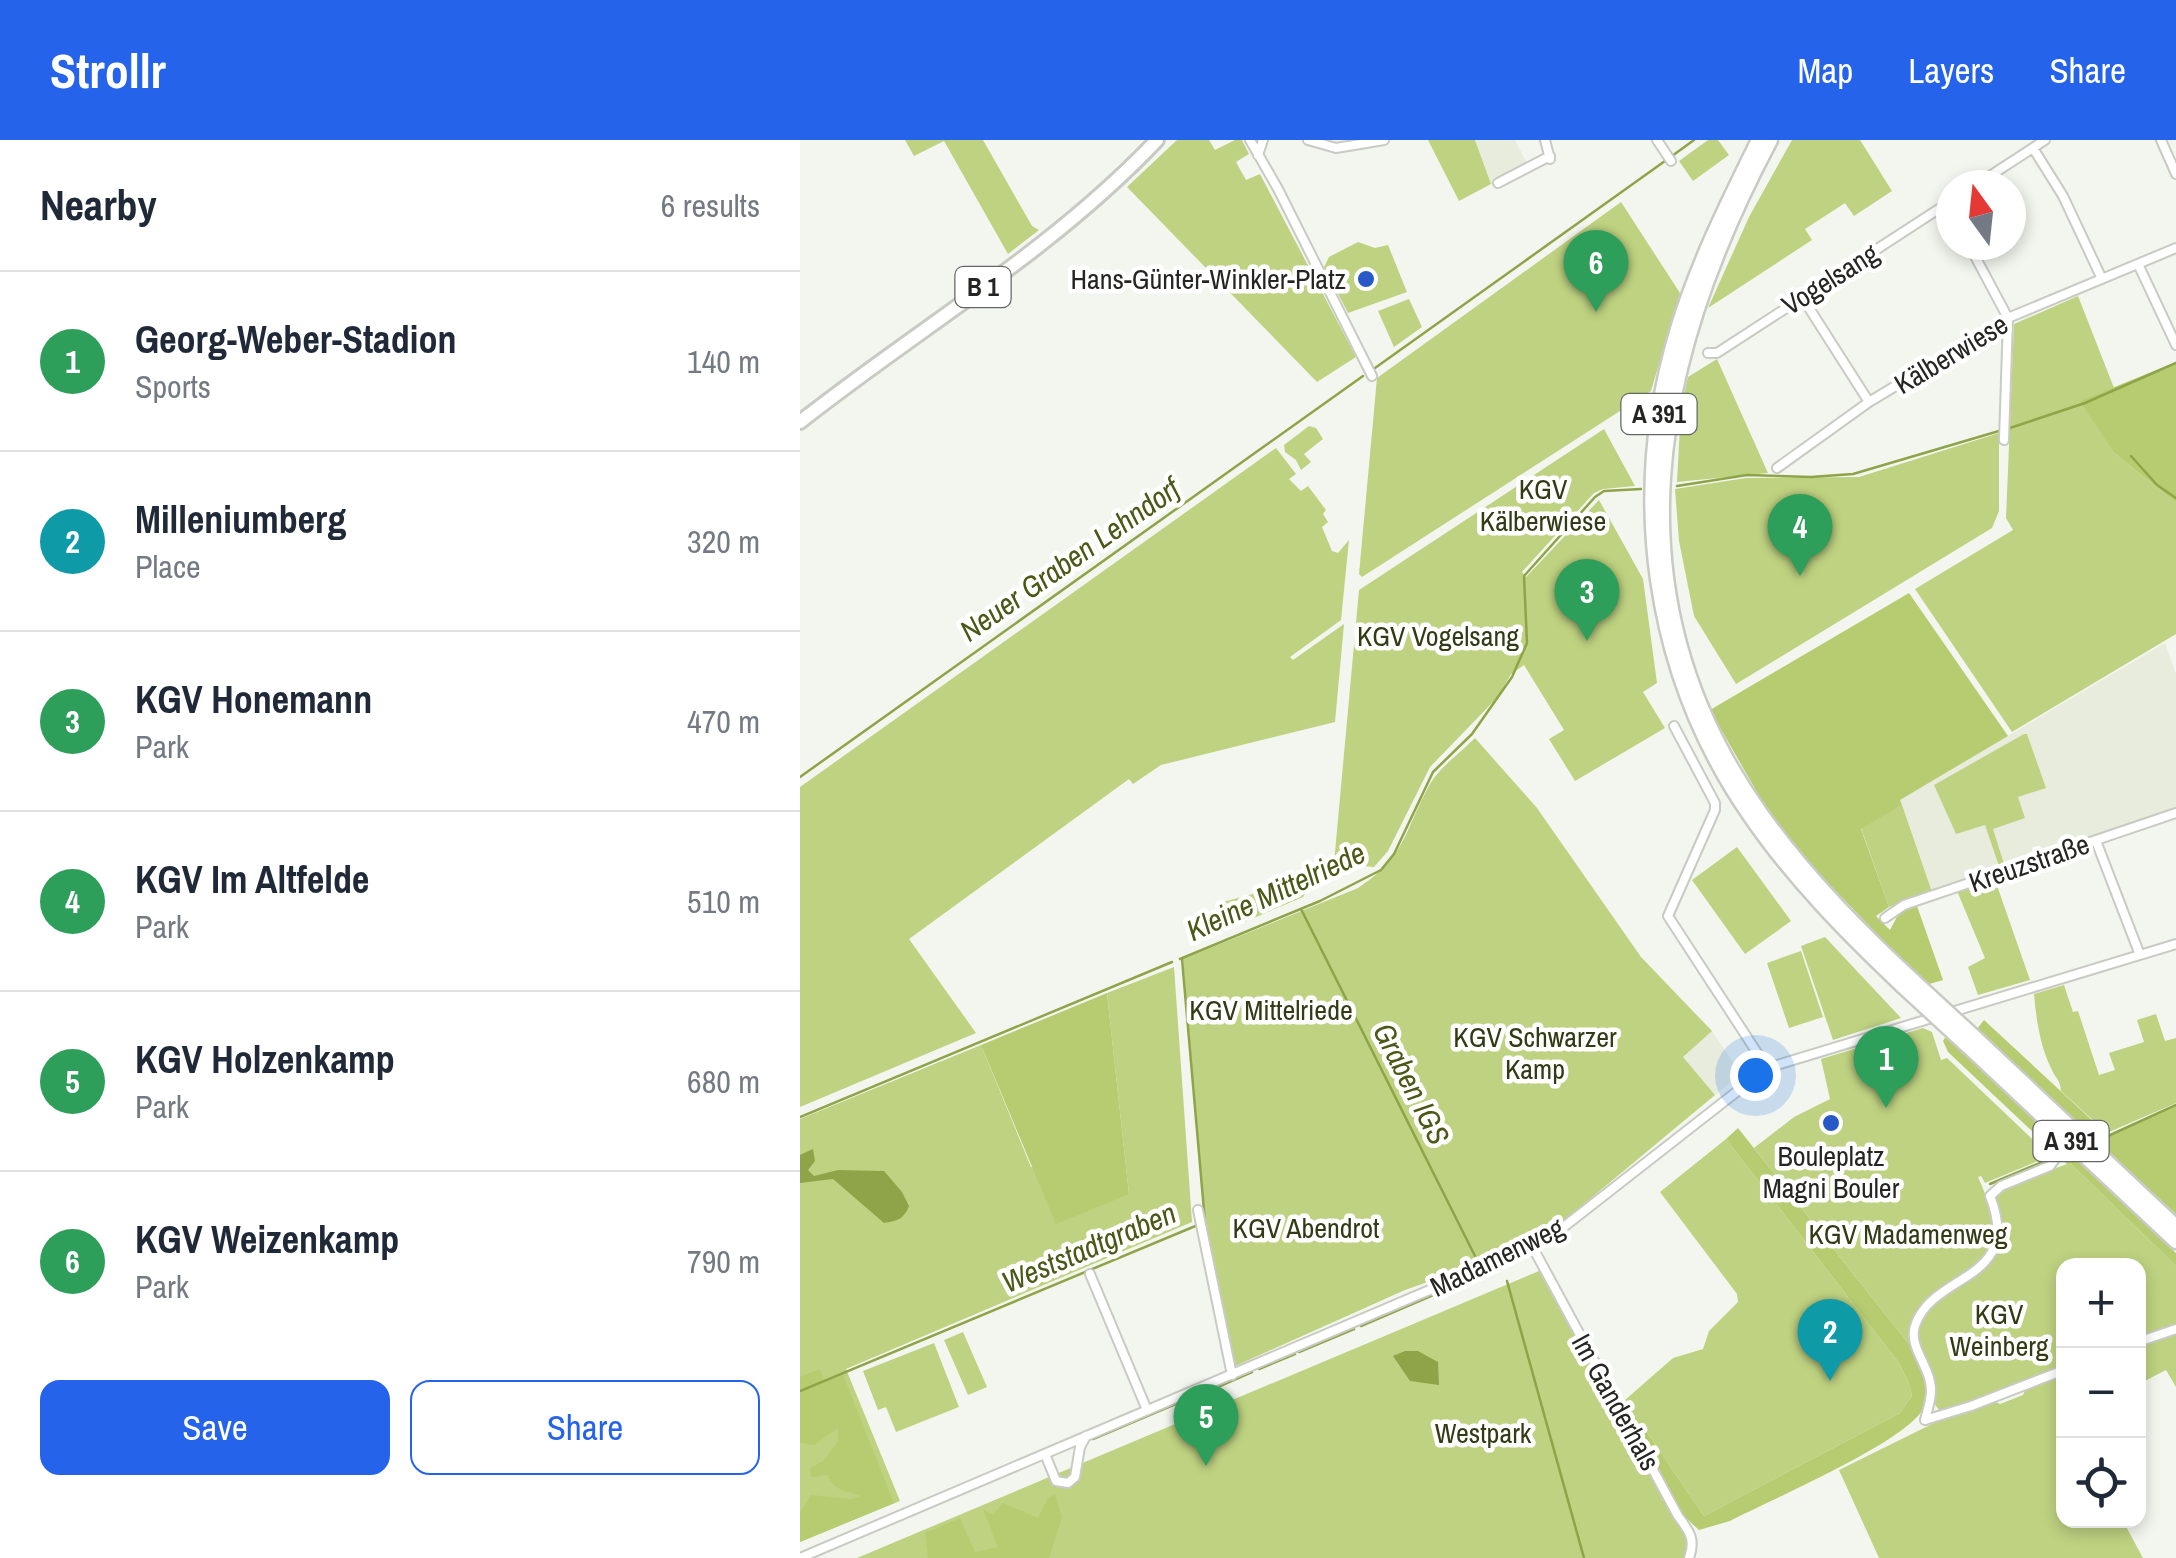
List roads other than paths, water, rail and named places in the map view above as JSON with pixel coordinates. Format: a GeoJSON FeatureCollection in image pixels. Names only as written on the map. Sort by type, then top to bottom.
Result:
{"type":"FeatureCollection","features":[{"type":"Feature","properties":{"kind":"highway","name":"A 391"},"geometry":{"type":"LineString","coordinates":[[1759,140],[1711,241],[1685,309],[1662,394],[1654,449],[1652,518],[1656,571],[1669,640],[1732,788],[1772,846],[1829,912],[2176,1227]]}},
{"type":"Feature","properties":{"kind":"highway","name":"A 391"},"geometry":{"type":"LineString","coordinates":[[1694,700],[1666,571],[1661,518],[1664,448],[1672,396],[1694,311],[1720,245],[1770,140]]}},
{"type":"Feature","properties":{"kind":"highway","name":"A 391"},"geometry":{"type":"LineString","coordinates":[[1970,1040],[2176,1241]]}},
{"type":"Feature","properties":{"kind":"main road","name":"B 1"},"geometry":{"type":"LineString","coordinates":[[800,422],[896,348],[1050,240],[1108,190],[1157,140]]}},
{"type":"Feature","properties":{"kind":"street"},"geometry":{"type":"LineString","coordinates":[[1250,140],[1372,376]]}},
{"type":"Feature","properties":{"kind":"street"},"geometry":{"type":"LineString","coordinates":[[1258,155],[1263,140]]}},
{"type":"Feature","properties":{"kind":"street"},"geometry":{"type":"LineString","coordinates":[[1308,140],[1336,148],[1384,140]]}},
{"type":"Feature","properties":{"kind":"street"},"geometry":{"type":"LineString","coordinates":[[1498,184],[1550,158],[1544,140]]}},
{"type":"Feature","properties":{"kind":"street"},"geometry":{"type":"LineString","coordinates":[[1658,140],[1671,162]]}},
{"type":"Feature","properties":{"kind":"street"},"geometry":{"type":"LineString","coordinates":[[1999,170],[2045,140]]}},
{"type":"Feature","properties":{"kind":"street"},"geometry":{"type":"LineString","coordinates":[[2161,140],[2176,174]]}},
{"type":"Feature","properties":{"kind":"street"},"geometry":{"type":"LineString","coordinates":[[2033,148],[2063,196],[2102,280]]}},
{"type":"Feature","properties":{"kind":"street","name":"Vogelsang"},"geometry":{"type":"LineString","coordinates":[[1708,353],[1717,352],[1936,211]]}},
{"type":"Feature","properties":{"kind":"street","name":"Kälberwiese"},"geometry":{"type":"LineString","coordinates":[[1777,468],[1870,402],[2008,318],[2176,248]]}},
{"type":"Feature","properties":{"kind":"street"},"geometry":{"type":"LineString","coordinates":[[1978,260],[2008,318],[2004,440]]}},
{"type":"Feature","properties":{"kind":"street"},"geometry":{"type":"LineString","coordinates":[[2138,264],[2176,345]]}},
{"type":"Feature","properties":{"kind":"street"},"geometry":{"type":"LineString","coordinates":[[1802,297],[1870,402]]}},
{"type":"Feature","properties":{"kind":"street"},"geometry":{"type":"LineString","coordinates":[[1674,726],[1716,810],[1668,916],[1768,1068]]}},
{"type":"Feature","properties":{"kind":"street","name":"Kreuzstraße"},"geometry":{"type":"LineString","coordinates":[[1886,918],[1904,905],[2176,812]]}},
{"type":"Feature","properties":{"kind":"street"},"geometry":{"type":"LineString","coordinates":[[2096,841],[2140,955]]}},
{"type":"Feature","properties":{"kind":"street","name":"Madamenweg"},"geometry":{"type":"LineString","coordinates":[[800,1558],[1556,1235],[1740,1086],[1768,1068],[2176,944]]}},
{"type":"Feature","properties":{"kind":"street"},"geometry":{"type":"LineString","coordinates":[[2055,1159],[2050,1166],[2000,1186],[1990,1196],[1998,1229],[1989,1255],[1972,1274],[1928,1306],[1916,1321],[1914,1341],[1931,1388],[1925,1420],[2056,1373]]}},
{"type":"Feature","properties":{"kind":"street"},"geometry":{"type":"LineString","coordinates":[[1198,1210],[1232,1374]]}},
{"type":"Feature","properties":{"kind":"street","name":"Im Ganderhals"},"geometry":{"type":"LineString","coordinates":[[1532,1246],[1689,1530],[1694,1544],[1689,1558]]}},
{"type":"Feature","properties":{"kind":"street"},"geometry":{"type":"LineString","coordinates":[[1090,1274],[1147,1410]]}},
{"type":"Feature","properties":{"kind":"street"},"geometry":{"type":"LineString","coordinates":[[2146,1339],[2176,1329]]}},
{"type":"Feature","properties":{"kind":"street"},"geometry":{"type":"LineString","coordinates":[[1045,1454],[1056,1481],[1068,1483],[1076,1476],[1080,1446],[1086,1436]]}},
{"type":"Feature","properties":{"kind":"waterway","name":"Neuer Graben Lehndorf"},"geometry":{"type":"LineString","coordinates":[[1672,156],[1694,140]]}},
{"type":"Feature","properties":{"kind":"waterway","name":"Neuer Graben Lehndorf"},"geometry":{"type":"LineString","coordinates":[[1375,368],[1665,161]]}},
{"type":"Feature","properties":{"kind":"waterway","name":"Kleine Mittelriede"},"geometry":{"type":"LineString","coordinates":[[2010,428],[2085,403],[2176,363]]}},
{"type":"Feature","properties":{"kind":"waterway","name":"Neuer Graben Lehndorf"},"geometry":{"type":"LineString","coordinates":[[800,777],[1363,376]]}},
{"type":"Feature","properties":{"kind":"waterway","name":"Kleine Mittelriede"},"geometry":{"type":"LineString","coordinates":[[1677,486],[1747,475],[1853,474],[1999,431]]}},
{"type":"Feature","properties":{"kind":"waterway"},"geometry":{"type":"LineString","coordinates":[[2131,456],[2157,485],[2176,498]]}},
{"type":"Feature","properties":{"kind":"waterway","name":"Kleine Mittelriede"},"geometry":{"type":"LineString","coordinates":[[1180,959],[1320,901],[1381,870],[1394,854],[1433,772],[1472,734],[1512,677],[1527,643],[1524,576],[1595,497],[1604,491],[1641,489]]}},
{"type":"Feature","properties":{"kind":"waterway","name":"Graben IGS"},"geometry":{"type":"LineString","coordinates":[[1301,909],[1478,1262],[1462,1269]]}},
{"type":"Feature","properties":{"kind":"waterway","name":"Weststadtgraben"},"geometry":{"type":"LineString","coordinates":[[800,1391],[1205,1222],[1182,959]]}},
{"type":"Feature","properties":{"kind":"waterway","name":"Kleine Mittelriede"},"geometry":{"type":"LineString","coordinates":[[800,1117],[1172,962]]}},
{"type":"Feature","properties":{"kind":"waterway"},"geometry":{"type":"LineString","coordinates":[[2108,1136],[2176,1105]]}},
{"type":"Feature","properties":{"kind":"waterway"},"geometry":{"type":"LineString","coordinates":[[1990,1184],[2047,1160]]}},
{"type":"Feature","properties":{"kind":"waterway"},"geometry":{"type":"LineString","coordinates":[[1205,1222],[1216,1281]]}},
{"type":"Feature","properties":{"kind":"waterway"},"geometry":{"type":"LineString","coordinates":[[1361,1326],[1529,1254]]}},
{"type":"Feature","properties":{"kind":"waterway","name":"Graben IGS"},"geometry":{"type":"LineString","coordinates":[[1507,1281],[1584,1558]]}},
{"type":"Feature","properties":{"kind":"waterway"},"geometry":{"type":"LineString","coordinates":[[1299,1352],[1354,1329]]}},
{"type":"Feature","properties":{"kind":"waterway"},"geometry":{"type":"LineString","coordinates":[[1259,1369],[1295,1354]]}},
{"type":"Feature","properties":{"kind":"waterway"},"geometry":{"type":"LineString","coordinates":[[1220,1386],[1252,1372]]}},
{"type":"Feature","properties":{"kind":"waterway"},"geometry":{"type":"LineString","coordinates":[[1093,1439],[1211,1389]]}},
{"type":"Feature","properties":{"kind":"place","name":"Hans-Günter-Winkler-Platz"},"geometry":{"type":"Point","coordinates":[1366,279]}},
{"type":"Feature","properties":{"kind":"place","name":"KGV Weizenkamp"},"geometry":{"type":"Point","coordinates":[1596,312]}},
{"type":"Feature","properties":{"kind":"place","name":"KGV Im Altfelde"},"geometry":{"type":"Point","coordinates":[1800,576]}},
{"type":"Feature","properties":{"kind":"place","name":"KGV Honemann"},"geometry":{"type":"Point","coordinates":[1587,641]}},
{"type":"Feature","properties":{"kind":"place","name":"Georg-Weber-Stadion"},"geometry":{"type":"Point","coordinates":[1886,1108]}},
{"type":"Feature","properties":{"kind":"place","name":"Bouleplatz Magni Bouler"},"geometry":{"type":"Point","coordinates":[1831,1123]}},
{"type":"Feature","properties":{"kind":"place","name":"Milleniumberg"},"geometry":{"type":"Point","coordinates":[1830,1381]}},
{"type":"Feature","properties":{"kind":"place","name":"KGV Holzenkamp"},"geometry":{"type":"Point","coordinates":[1206,1466]}},
{"type":"Feature","properties":{"kind":"park label","name":"KGV Kälberwiese"},"geometry":{"type":"Point","coordinates":[1543,505]}},
{"type":"Feature","properties":{"kind":"park label","name":"KGV Vogelsang"},"geometry":{"type":"Point","coordinates":[1438,636]}},
{"type":"Feature","properties":{"kind":"park label","name":"KGV Mittelriede"},"geometry":{"type":"Point","coordinates":[1271,1010]}},
{"type":"Feature","properties":{"kind":"park label","name":"KGV Schwarzer Kamp"},"geometry":{"type":"Point","coordinates":[1535,1053]}},
{"type":"Feature","properties":{"kind":"park label","name":"KGV Abendrot"},"geometry":{"type":"Point","coordinates":[1306,1228]}},
{"type":"Feature","properties":{"kind":"park label","name":"KGV Madamenweg"},"geometry":{"type":"Point","coordinates":[1908,1234]}},
{"type":"Feature","properties":{"kind":"park label","name":"KGV Weinberg"},"geometry":{"type":"Point","coordinates":[1999,1330]}},
{"type":"Feature","properties":{"kind":"park label","name":"Westpark"},"geometry":{"type":"Point","coordinates":[1483,1433]}}]}
